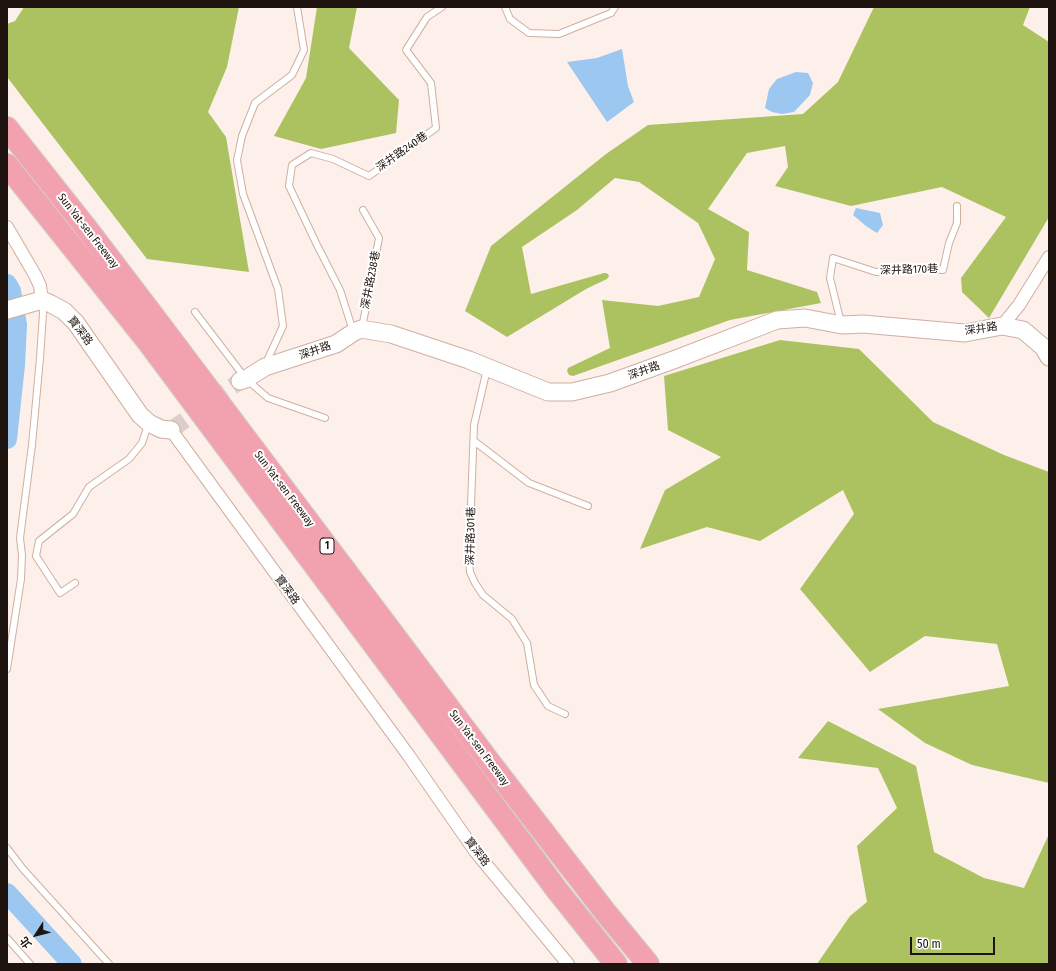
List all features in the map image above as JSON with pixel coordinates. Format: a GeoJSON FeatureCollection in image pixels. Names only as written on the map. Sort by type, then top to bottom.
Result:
{"type":"FeatureCollection","features":[{"type":"Feature","properties":{"kind":"highway","name":"Sun Yat-sen Freeway"},"geometry":{"type":"LineString","coordinates":[[7,128],[151,313],[494,768],[606,913],[648,964]]}},
{"type":"Feature","properties":{"kind":"highway","name":"Sun Yat-sen Freeway"},"geometry":{"type":"LineString","coordinates":[[7,165],[149,344],[557,890],[616,964]]}},
{"type":"Feature","properties":{"kind":"street"},"geometry":{"type":"LineString","coordinates":[[7,228],[35,275],[40,286],[42,300],[7,310]]}},
{"type":"Feature","properties":{"kind":"street"},"geometry":{"type":"LineString","coordinates":[[1002,326],[1019,306],[1049,257]]}},
{"type":"Feature","properties":{"kind":"street","name":"寶深路"},"geometry":{"type":"LineString","coordinates":[[42,300],[59,308],[71,317],[140,415],[149,423],[161,429],[171,430],[409,756],[475,851],[568,964]]}},
{"type":"Feature","properties":{"kind":"street","name":"深井路"},"geometry":{"type":"LineString","coordinates":[[243,380],[265,367],[336,344],[358,331],[390,334],[469,360],[548,392],[572,392],[610,383],[683,357],[777,320],[805,318],[842,325],[863,324],[965,333],[1002,326],[1023,330],[1044,347],[1049,358]]}},
{"type":"Feature","properties":{"kind":"lane"},"geometry":{"type":"LineString","coordinates":[[265,367],[284,326],[278,289],[243,194],[236,160],[242,136],[255,103],[292,75],[304,50],[297,7]]}},
{"type":"Feature","properties":{"kind":"lane","name":"深井路240巷"},"geometry":{"type":"LineString","coordinates":[[358,331],[340,290],[289,186],[292,165],[311,153],[333,159],[369,176],[436,128],[431,83],[406,50],[427,17],[442,7]]}},
{"type":"Feature","properties":{"kind":"lane"},"geometry":{"type":"LineString","coordinates":[[505,7],[510,19],[529,33],[559,34],[611,13],[615,7]]}},
{"type":"Feature","properties":{"kind":"lane","name":"深井路170巷"},"geometry":{"type":"LineString","coordinates":[[842,325],[830,278],[833,258],[876,272],[920,268],[943,270],[949,243],[957,223],[957,206]]}},
{"type":"Feature","properties":{"kind":"lane","name":"深井路238巷"},"geometry":{"type":"LineString","coordinates":[[358,331],[379,238],[363,210]]}},
{"type":"Feature","properties":{"kind":"lane"},"geometry":{"type":"LineString","coordinates":[[7,670],[21,579],[22,555],[20,538],[32,445],[43,313],[42,300]]}},
{"type":"Feature","properties":{"kind":"lane"},"geometry":{"type":"LineString","coordinates":[[195,312],[243,380],[268,398],[326,418]]}},
{"type":"Feature","properties":{"kind":"lane","name":"深井路301巷"},"geometry":{"type":"LineString","coordinates":[[488,368],[474,425],[468,558],[470,572],[483,595],[512,619],[527,643],[534,685],[548,706],[565,714]]}},
{"type":"Feature","properties":{"kind":"lane"},"geometry":{"type":"LineString","coordinates":[[75,584],[60,593],[36,556],[39,541],[73,514],[89,487],[129,459],[142,443],[149,423]]}},
{"type":"Feature","properties":{"kind":"lane"},"geometry":{"type":"LineString","coordinates":[[474,442],[529,483],[588,506]]}},
{"type":"Feature","properties":{"kind":"lane"},"geometry":{"type":"LineString","coordinates":[[7,848],[23,869],[109,964]]}},
{"type":"Feature","properties":{"kind":"lane"},"geometry":{"type":"LineString","coordinates":[[7,938],[30,964]]}},
{"type":"Feature","properties":{"kind":"green space"},"geometry":{"type":"Polygon","coordinates":[[[24,7],[239,7],[227,67],[208,112],[226,137],[249,272],[147,259],[7,77],[7,24],[15,21],[24,7]]]}},
{"type":"Feature","properties":{"kind":"green space"},"geometry":{"type":"Polygon","coordinates":[[[317,7],[357,7],[349,48],[399,100],[396,133],[321,149],[274,136],[306,78],[317,7]]]}},
{"type":"Feature","properties":{"kind":"green space"},"geometry":{"type":"Polygon","coordinates":[[[874,7],[1030,7],[1023,25],[1049,42],[1049,217],[989,318],[962,292],[961,278],[1006,217],[942,187],[851,206],[775,186],[788,167],[785,146],[747,153],[708,209],[749,232],[747,270],[817,292],[821,303],[730,320],[573,376],[569,375],[567,371],[568,368],[610,348],[602,300],[658,306],[699,297],[715,259],[698,223],[639,182],[615,178],[577,210],[522,247],[531,294],[604,273],[608,274],[609,276],[607,279],[586,289],[507,337],[465,311],[491,246],[606,154],[648,125],[803,114],[838,82],[874,7]]]}},
{"type":"Feature","properties":{"kind":"green space"},"geometry":{"type":"Polygon","coordinates":[[[780,340],[859,349],[933,422],[1004,455],[1049,472],[1049,783],[972,765],[925,743],[878,709],[1009,686],[997,644],[925,636],[870,672],[800,589],[854,514],[843,490],[760,541],[707,527],[640,549],[665,490],[721,457],[668,430],[664,376],[780,340]]]}},
{"type":"Feature","properties":{"kind":"green space"},"geometry":{"type":"Polygon","coordinates":[[[828,721],[916,766],[934,852],[984,878],[1024,888],[1049,834],[1049,964],[817,964],[850,916],[867,902],[857,846],[897,808],[878,768],[798,758],[828,721]]]}},
{"type":"Feature","properties":{"kind":"water"},"geometry":{"type":"Polygon","coordinates":[[[622,49],[628,86],[634,102],[607,122],[567,62],[597,58],[622,49]]]}},
{"type":"Feature","properties":{"kind":"water"},"geometry":{"type":"Polygon","coordinates":[[[796,72],[808,73],[813,83],[810,95],[794,112],[782,114],[772,112],[765,108],[769,89],[777,79],[796,72]]]}},
{"type":"Feature","properties":{"kind":"water"},"geometry":{"type":"Polygon","coordinates":[[[856,208],[880,213],[883,225],[877,233],[853,215],[856,208]]]}},
{"type":"Feature","properties":{"kind":"waterway"},"geometry":{"type":"LineString","coordinates":[[7,284],[11,291],[17,325],[15,365],[7,439]]}},
{"type":"Feature","properties":{"kind":"waterway"},"geometry":{"type":"LineString","coordinates":[[7,893],[72,964]]}},
{"type":"Feature","properties":{"kind":"tunnel"},"geometry":{"type":"LineString","coordinates":[[171,430],[240,381]]}}]}
